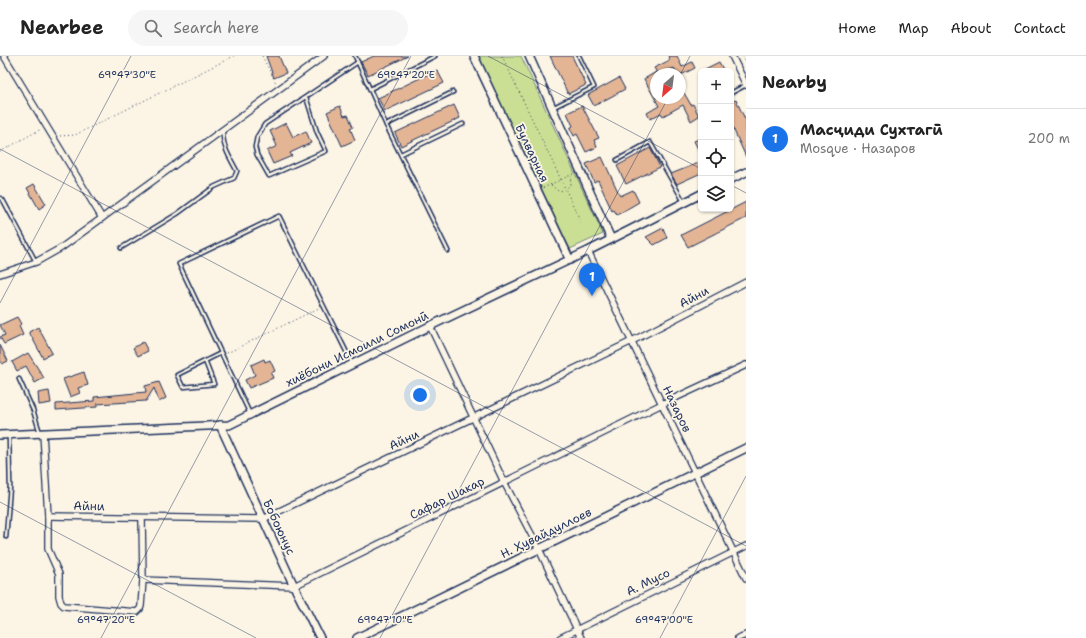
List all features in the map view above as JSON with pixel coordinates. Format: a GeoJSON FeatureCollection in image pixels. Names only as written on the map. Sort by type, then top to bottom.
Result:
{"type":"FeatureCollection","features":[{"type":"Feature","properties":{"kind":"street"},"geometry":{"type":"LineString","coordinates":[[4,56],[102,218]]}},
{"type":"Feature","properties":{"kind":"street"},"geometry":{"type":"LineString","coordinates":[[0,274],[36,262],[61,248],[324,56]]}},
{"type":"Feature","properties":{"kind":"street","name":"Булварная"},"geometry":{"type":"LineString","coordinates":[[474,56],[570,260]]}},
{"type":"Feature","properties":{"kind":"street"},"geometry":{"type":"LineString","coordinates":[[732,56],[746,85]]}},
{"type":"Feature","properties":{"kind":"street"},"geometry":{"type":"LineString","coordinates":[[530,57],[611,239]]}},
{"type":"Feature","properties":{"kind":"street"},"geometry":{"type":"LineString","coordinates":[[734,178],[746,172]]}},
{"type":"Feature","properties":{"kind":"street","name":"хиёбони Исмоили Сомонӣ"},"geometry":{"type":"LineString","coordinates":[[0,435],[229,425],[430,326],[570,260],[698,196]]}},
{"type":"Feature","properties":{"kind":"street","name":"Назаров"},"geometry":{"type":"LineString","coordinates":[[588,251],[746,578]]}},
{"type":"Feature","properties":{"kind":"street","name":"Айни"},"geometry":{"type":"LineString","coordinates":[[48,516],[263,519],[474,419],[632,341],[746,282]]}},
{"type":"Feature","properties":{"kind":"street"},"geometry":{"type":"LineString","coordinates":[[430,326],[504,482],[539,549],[581,638]]}},
{"type":"Feature","properties":{"kind":"street","name":"Сафар Шакар"},"geometry":{"type":"LineString","coordinates":[[143,580],[294,586],[662,404],[746,365]]}},
{"type":"Feature","properties":{"kind":"street","name":"Бобоюнус"},"geometry":{"type":"LineString","coordinates":[[220,425],[294,586],[320,638]]}},
{"type":"Feature","properties":{"kind":"street"},"geometry":{"type":"LineString","coordinates":[[42,434],[48,516],[48,549],[59,574],[61,603],[64,606],[137,612],[140,610],[143,580],[142,518]]}},
{"type":"Feature","properties":{"kind":"street","name":"Н. Ҳувайдуллоев"},"geometry":{"type":"LineString","coordinates":[[357,638],[746,448]]}},
{"type":"Feature","properties":{"kind":"street","name":"А. Мусо"},"geometry":{"type":"LineString","coordinates":[[560,638],[746,546]]}},
{"type":"Feature","properties":{"kind":"street"},"geometry":{"type":"LineString","coordinates":[[738,638],[746,635]]}},
{"type":"Feature","properties":{"kind":"lane"},"geometry":{"type":"LineString","coordinates":[[355,56],[386,125],[448,251]]}},
{"type":"Feature","properties":{"kind":"lane"},"geometry":{"type":"LineString","coordinates":[[370,89],[434,56]]}},
{"type":"Feature","properties":{"kind":"lane"},"geometry":{"type":"LineString","coordinates":[[552,108],[594,87],[579,56]]}},
{"type":"Feature","properties":{"kind":"lane"},"geometry":{"type":"LineString","coordinates":[[306,97],[326,151],[269,176],[257,155],[255,147],[257,137],[265,124],[358,62]]}},
{"type":"Feature","properties":{"kind":"lane"},"geometry":{"type":"LineString","coordinates":[[734,91],[746,85]]}},
{"type":"Feature","properties":{"kind":"lane"},"geometry":{"type":"LineString","coordinates":[[386,125],[453,92]]}},
{"type":"Feature","properties":{"kind":"lane"},"geometry":{"type":"LineString","coordinates":[[400,154],[463,124]]}},
{"type":"Feature","properties":{"kind":"lane"},"geometry":{"type":"LineString","coordinates":[[121,248],[177,214],[214,187],[234,178],[236,171],[222,139],[224,129]]}},
{"type":"Feature","properties":{"kind":"lane"},"geometry":{"type":"LineString","coordinates":[[616,160],[650,142],[684,203]]}},
{"type":"Feature","properties":{"kind":"lane"},"geometry":{"type":"LineString","coordinates":[[0,195],[36,262]]}},
{"type":"Feature","properties":{"kind":"lane"},"geometry":{"type":"LineString","coordinates":[[250,414],[179,264],[279,216],[352,364]]}},
{"type":"Feature","properties":{"kind":"lane"},"geometry":{"type":"LineString","coordinates":[[205,361],[214,384],[183,387],[177,375],[205,361],[222,355]]}},
{"type":"Feature","properties":{"kind":"lane"},"geometry":{"type":"LineString","coordinates":[[19,379],[42,434]]}},
{"type":"Feature","properties":{"kind":"lane"},"geometry":{"type":"LineString","coordinates":[[6,537],[10,486],[9,435]]}},
{"type":"Feature","properties":{"kind":"path"},"geometry":{"type":"LineString","coordinates":[[53,136],[75,135],[234,56]]}},
{"type":"Feature","properties":{"kind":"path"},"geometry":{"type":"LineString","coordinates":[[262,56],[273,80],[280,88]]}},
{"type":"Feature","properties":{"kind":"path"},"geometry":{"type":"LineString","coordinates":[[502,56],[582,224]]}},
{"type":"Feature","properties":{"kind":"path"},"geometry":{"type":"LineString","coordinates":[[743,56],[746,63]]}},
{"type":"Feature","properties":{"kind":"path"},"geometry":{"type":"LineString","coordinates":[[0,152],[47,126]]}},
{"type":"Feature","properties":{"kind":"path"},"geometry":{"type":"LineString","coordinates":[[537,191],[581,171]]}},
{"type":"Feature","properties":{"kind":"path"},"geometry":{"type":"LineString","coordinates":[[551,184],[555,189],[565,190],[571,182],[570,175]]}},
{"type":"Feature","properties":{"kind":"path"},"geometry":{"type":"LineString","coordinates":[[222,355],[324,306]]}},
{"type":"Feature","properties":{"kind":"green space"},"geometry":{"type":"Polygon","coordinates":[[[478,56],[521,56],[603,234],[570,249],[478,56]]]}},
{"type":"Feature","properties":{"kind":"building"},"geometry":{"type":"Polygon","coordinates":[[[266,56],[279,56],[286,73],[274,78],[266,56]]]}},
{"type":"Feature","properties":{"kind":"building"},"geometry":{"type":"Polygon","coordinates":[[[374,56],[408,56],[368,75],[361,62],[374,56]]]}},
{"type":"Feature","properties":{"kind":"building"},"geometry":{"type":"Polygon","coordinates":[[[550,56],[572,56],[586,85],[568,94],[550,56]]]}},
{"type":"Feature","properties":{"kind":"building"},"geometry":{"type":"Polygon","coordinates":[[[668,56],[677,56],[682,67],[692,62],[695,68],[686,72],[686,68],[654,68],[670,60],[668,56]]]}},
{"type":"Feature","properties":{"kind":"building"},"geometry":{"type":"Polygon","coordinates":[[[719,62],[722,68],[707,68],[719,62]]]}},
{"type":"Feature","properties":{"kind":"building"},"geometry":{"type":"Polygon","coordinates":[[[437,70],[444,83],[385,111],[378,98],[437,70]]]}},
{"type":"Feature","properties":{"kind":"building"},"geometry":{"type":"Polygon","coordinates":[[[650,76],[650,90],[644,79],[650,76]]]}},
{"type":"Feature","properties":{"kind":"building"},"geometry":{"type":"Polygon","coordinates":[[[619,78],[625,89],[594,106],[588,95],[619,78]]]}},
{"type":"Feature","properties":{"kind":"building"},"geometry":{"type":"Polygon","coordinates":[[[686,96],[691,105],[693,104],[698,117],[691,121],[683,105],[663,116],[661,113],[650,119],[647,113],[659,106],[658,104],[686,104],[686,96]]]}},
{"type":"Feature","properties":{"kind":"building"},"geometry":{"type":"Polygon","coordinates":[[[736,100],[746,121],[746,157],[734,131],[734,101],[736,100]]]}},
{"type":"Feature","properties":{"kind":"building"},"geometry":{"type":"Polygon","coordinates":[[[454,105],[460,118],[401,146],[395,133],[454,105]]]}},
{"type":"Feature","properties":{"kind":"building"},"geometry":{"type":"Polygon","coordinates":[[[340,106],[344,116],[348,115],[353,127],[350,128],[355,140],[342,146],[327,112],[340,106]]]}},
{"type":"Feature","properties":{"kind":"building"},"geometry":{"type":"Polygon","coordinates":[[[582,106],[599,138],[594,140],[597,147],[586,152],[577,134],[574,136],[570,128],[573,126],[567,113],[582,106]]]}},
{"type":"Feature","properties":{"kind":"building"},"geometry":{"type":"Polygon","coordinates":[[[286,123],[293,137],[306,131],[311,143],[290,153],[292,156],[273,164],[267,151],[277,146],[270,131],[286,123]]]}},
{"type":"Feature","properties":{"kind":"building"},"geometry":{"type":"Polygon","coordinates":[[[698,139],[698,149],[694,141],[698,139]]]}},
{"type":"Feature","properties":{"kind":"building"},"geometry":{"type":"Polygon","coordinates":[[[650,148],[660,167],[626,184],[617,166],[650,148]]]}},
{"type":"Feature","properties":{"kind":"building"},"geometry":{"type":"Polygon","coordinates":[[[602,157],[620,196],[633,190],[639,202],[617,215],[614,210],[612,211],[598,180],[594,182],[586,164],[602,157]]]}},
{"type":"Feature","properties":{"kind":"building"},"geometry":{"type":"Polygon","coordinates":[[[698,163],[698,174],[677,184],[671,174],[698,163]]]}},
{"type":"Feature","properties":{"kind":"building"},"geometry":{"type":"Polygon","coordinates":[[[34,184],[46,204],[39,209],[27,188],[34,184]]]}},
{"type":"Feature","properties":{"kind":"building"},"geometry":{"type":"Polygon","coordinates":[[[746,202],[746,218],[688,247],[681,235],[726,212],[734,212],[734,208],[746,202]]]}},
{"type":"Feature","properties":{"kind":"building"},"geometry":{"type":"Polygon","coordinates":[[[663,228],[667,238],[654,245],[646,237],[663,228]]]}},
{"type":"Feature","properties":{"kind":"building"},"geometry":{"type":"Polygon","coordinates":[[[17,317],[21,324],[19,326],[23,335],[4,344],[0,337],[5,335],[0,325],[17,317]]]}},
{"type":"Feature","properties":{"kind":"building"},"geometry":{"type":"Polygon","coordinates":[[[38,327],[52,353],[43,358],[29,332],[38,327]]]}},
{"type":"Feature","properties":{"kind":"building"},"geometry":{"type":"Polygon","coordinates":[[[143,342],[148,351],[138,356],[133,348],[143,342]]]}},
{"type":"Feature","properties":{"kind":"building"},"geometry":{"type":"Polygon","coordinates":[[[0,345],[8,361],[2,364],[0,360],[0,345]]]}},
{"type":"Feature","properties":{"kind":"building"},"geometry":{"type":"Polygon","coordinates":[[[28,353],[44,378],[35,383],[26,366],[17,371],[12,362],[28,353]]]}},
{"type":"Feature","properties":{"kind":"building"},"geometry":{"type":"Polygon","coordinates":[[[264,359],[265,362],[270,360],[275,371],[271,373],[273,378],[249,388],[245,380],[255,375],[251,365],[264,359]]]}},
{"type":"Feature","properties":{"kind":"building"},"geometry":{"type":"Polygon","coordinates":[[[84,372],[88,385],[78,388],[80,393],[70,397],[63,379],[84,372]]]}},
{"type":"Feature","properties":{"kind":"building"},"geometry":{"type":"Polygon","coordinates":[[[159,382],[166,398],[159,402],[154,388],[146,401],[97,404],[97,407],[56,410],[56,404],[94,401],[94,397],[146,392],[145,386],[159,382]]]}},
{"type":"Feature","properties":{"kind":"building"},"geometry":{"type":"Polygon","coordinates":[[[49,391],[51,403],[39,405],[38,393],[49,391]]]}},
{"type":"Feature","properties":{"kind":"place","name":"Масҷиди Сухтагӣ"},"geometry":{"type":"Point","coordinates":[592,296]}}]}
